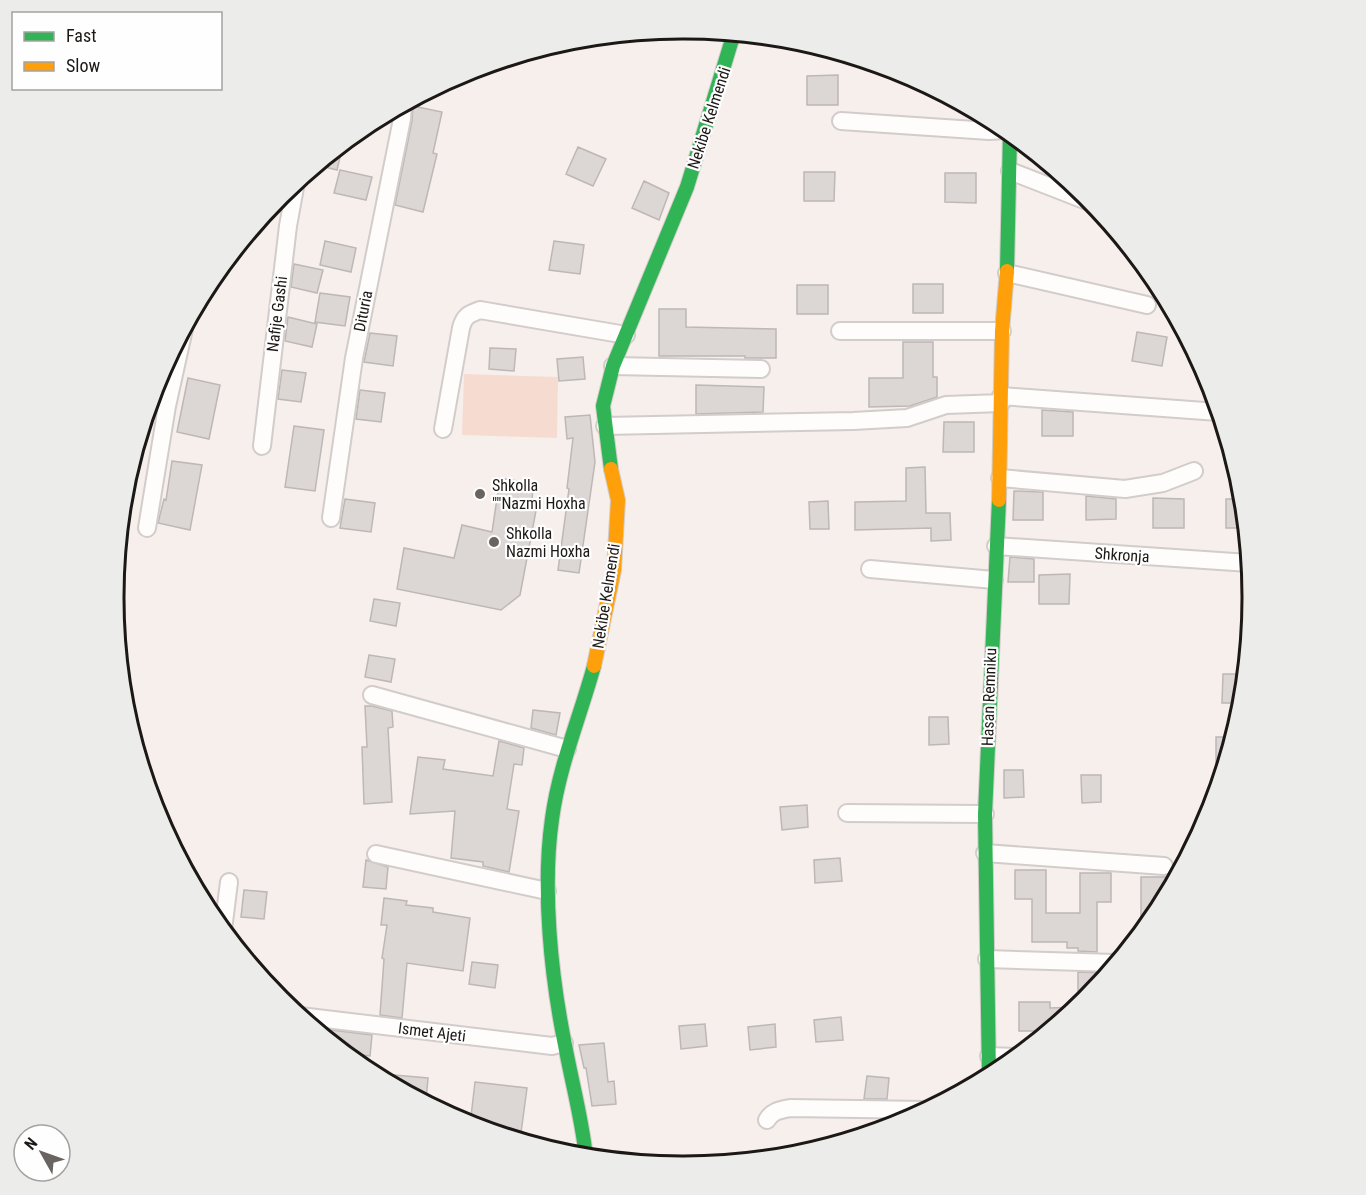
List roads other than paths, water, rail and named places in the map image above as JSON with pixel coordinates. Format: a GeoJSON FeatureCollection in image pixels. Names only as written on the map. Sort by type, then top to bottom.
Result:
{"type":"FeatureCollection","features":[{"type":"Feature","properties":{"kind":"street","name":"Nekibe Kelmendi"},"geometry":{"type":"LineString","coordinates":[[585,1147],[564,1043],[553,962],[547,891],[552,819],[567,749],[594,668],[614,570],[618,500],[603,406],[613,366],[687,187],[732,41]]}},
{"type":"Feature","properties":{"kind":"street","name":"Dituria"},"geometry":{"type":"LineString","coordinates":[[330,518],[354,358],[402,115]]}},
{"type":"Feature","properties":{"kind":"street"},"geometry":{"type":"LineString","coordinates":[[841,121],[990,131]]}},
{"type":"Feature","properties":{"kind":"street","name":"Hasan Remniku"},"geometry":{"type":"LineString","coordinates":[[989,1064],[985,814],[993,580],[1000,478],[1002,331],[1007,273],[1010,145]]}},
{"type":"Feature","properties":{"kind":"street"},"geometry":{"type":"LineString","coordinates":[[1010,171],[1068,194]]}},
{"type":"Feature","properties":{"kind":"street","name":"Nafije Gashi"},"geometry":{"type":"LineString","coordinates":[[262,446],[293,198]]}},
{"type":"Feature","properties":{"kind":"street"},"geometry":{"type":"LineString","coordinates":[[1007,273],[1147,305]]}},
{"type":"Feature","properties":{"kind":"street"},"geometry":{"type":"LineString","coordinates":[[443,429],[463,319],[469,314],[480,310],[626,335]]}},
{"type":"Feature","properties":{"kind":"street"},"geometry":{"type":"LineString","coordinates":[[840,331],[1002,331]]}},
{"type":"Feature","properties":{"kind":"street"},"geometry":{"type":"LineString","coordinates":[[147,528],[167,406],[177,362]]}},
{"type":"Feature","properties":{"kind":"street"},"geometry":{"type":"LineString","coordinates":[[613,366],[761,369]]}},
{"type":"Feature","properties":{"kind":"street"},"geometry":{"type":"LineString","coordinates":[[605,426],[853,421],[907,417],[946,405],[1001,399],[1210,411]]}},
{"type":"Feature","properties":{"kind":"street"},"geometry":{"type":"LineString","coordinates":[[1000,478],[1125,489],[1163,483],[1194,471]]}},
{"type":"Feature","properties":{"kind":"street","name":"Shkronja"},"geometry":{"type":"LineString","coordinates":[[996,546],[1240,562]]}},
{"type":"Feature","properties":{"kind":"street"},"geometry":{"type":"LineString","coordinates":[[870,569],[993,580]]}},
{"type":"Feature","properties":{"kind":"street"},"geometry":{"type":"LineString","coordinates":[[372,695],[567,749]]}},
{"type":"Feature","properties":{"kind":"street"},"geometry":{"type":"LineString","coordinates":[[848,813],[985,814]]}},
{"type":"Feature","properties":{"kind":"street"},"geometry":{"type":"LineString","coordinates":[[376,854],[547,891]]}},
{"type":"Feature","properties":{"kind":"street"},"geometry":{"type":"LineString","coordinates":[[985,854],[1164,866]]}},
{"type":"Feature","properties":{"kind":"street"},"geometry":{"type":"LineString","coordinates":[[225,916],[229,882]]}},
{"type":"Feature","properties":{"kind":"street"},"geometry":{"type":"LineString","coordinates":[[987,958],[1106,963]]}},
{"type":"Feature","properties":{"kind":"street","name":"Ismet Ajeti"},"geometry":{"type":"LineString","coordinates":[[316,1018],[552,1046],[564,1043]]}},
{"type":"Feature","properties":{"kind":"street"},"geometry":{"type":"LineString","coordinates":[[989,1056],[1001,1056]]}},
{"type":"Feature","properties":{"kind":"street"},"geometry":{"type":"LineString","coordinates":[[767,1120],[778,1110],[790,1108],[904,1110]]}},
{"type":"Feature","properties":{"kind":"place","name":"Shkolla \"\"Nazmi Hoxha"},"geometry":{"type":"Point","coordinates":[480,494]}},
{"type":"Feature","properties":{"kind":"place","name":"Shkolla Nazmi Hoxha"},"geometry":{"type":"Point","coordinates":[494,542]}}]}
